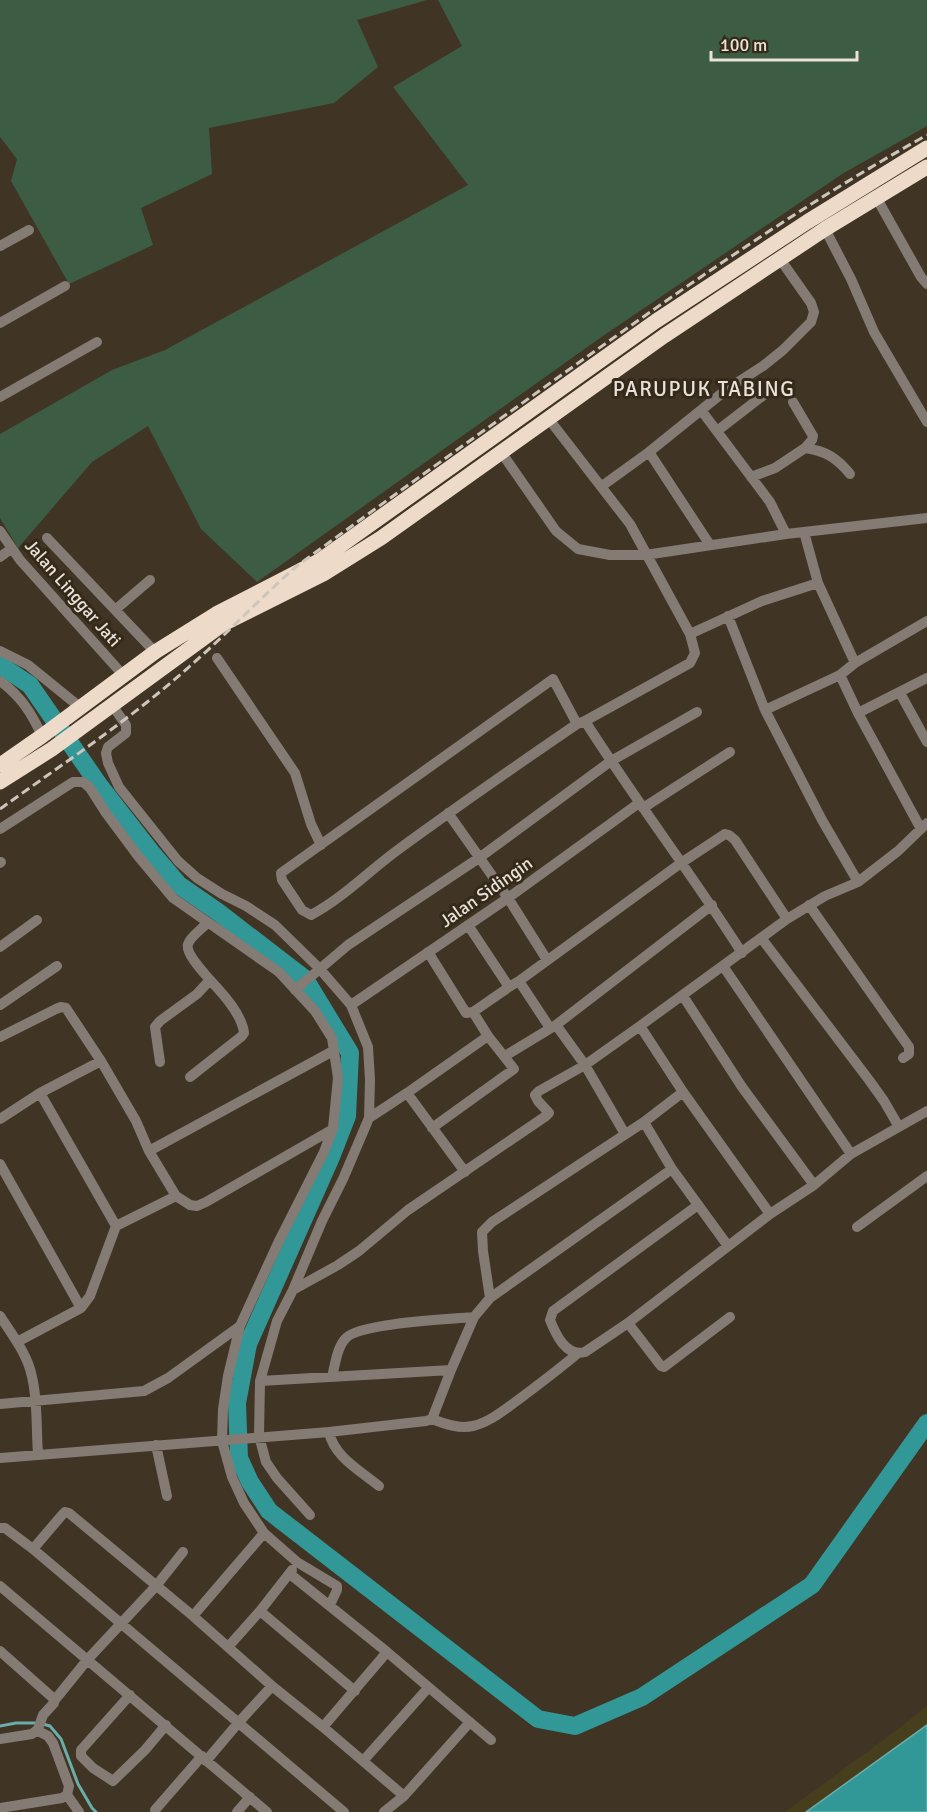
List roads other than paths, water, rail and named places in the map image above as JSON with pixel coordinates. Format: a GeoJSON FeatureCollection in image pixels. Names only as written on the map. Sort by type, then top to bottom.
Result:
{"type":"FeatureCollection","features":[{"type":"Feature","properties":{"kind":"highway"},"geometry":{"type":"LineString","coordinates":[[82,713],[112,705],[223,624],[322,567],[656,321],[807,222],[927,148]]}},
{"type":"Feature","properties":{"kind":"highway"},"geometry":{"type":"LineString","coordinates":[[0,783],[46,740],[155,652],[216,614],[381,538],[664,336],[825,229],[927,167]]}},
{"type":"Feature","properties":{"kind":"highway"},"geometry":{"type":"LineString","coordinates":[[656,321],[664,336]]}},
{"type":"Feature","properties":{"kind":"highway"},"geometry":{"type":"LineString","coordinates":[[0,765],[46,740]]}},
{"type":"Feature","properties":{"kind":"street"},"geometry":{"type":"LineString","coordinates":[[876,197],[927,284]]}},
{"type":"Feature","properties":{"kind":"street"},"geometry":{"type":"LineString","coordinates":[[825,229],[851,279],[873,332],[927,422]]}},
{"type":"Feature","properties":{"kind":"street"},"geometry":{"type":"LineString","coordinates":[[0,246],[29,230]]}},
{"type":"Feature","properties":{"kind":"street"},"geometry":{"type":"LineString","coordinates":[[602,486],[726,390],[763,366],[796,338],[813,319],[814,312],[811,303],[780,259]]}},
{"type":"Feature","properties":{"kind":"street"},"geometry":{"type":"LineString","coordinates":[[0,323],[65,286]]}},
{"type":"Feature","properties":{"kind":"street"},"geometry":{"type":"LineString","coordinates":[[0,397],[97,342]]}},
{"type":"Feature","properties":{"kind":"street"},"geometry":{"type":"LineString","coordinates":[[717,431],[765,394]]}},
{"type":"Feature","properties":{"kind":"street"},"geometry":{"type":"LineString","coordinates":[[751,477],[775,468],[805,448],[812,440],[813,436],[793,402]]}},
{"type":"Feature","properties":{"kind":"street"},"geometry":{"type":"LineString","coordinates":[[700,410],[770,502],[786,534]]}},
{"type":"Feature","properties":{"kind":"street"},"geometry":{"type":"LineString","coordinates":[[548,418],[630,524],[690,634],[695,653],[694,659],[581,723],[448,813],[324,908],[311,915],[302,910],[281,876],[281,873],[553,679],[581,723],[611,761],[742,953]]}},
{"type":"Feature","properties":{"kind":"street"},"geometry":{"type":"LineString","coordinates":[[805,448],[820,450],[841,463],[850,474]]}},
{"type":"Feature","properties":{"kind":"street"},"geometry":{"type":"LineString","coordinates":[[501,452],[556,531],[578,549],[610,555],[645,555],[786,534],[927,518]]}},
{"type":"Feature","properties":{"kind":"street"},"geometry":{"type":"LineString","coordinates":[[648,452],[710,545]]}},
{"type":"Feature","properties":{"kind":"street","name":"Jalan Linggar Jati"},"geometry":{"type":"LineString","coordinates":[[0,531],[11,549],[42,586],[124,676]]}},
{"type":"Feature","properties":{"kind":"street"},"geometry":{"type":"LineString","coordinates":[[804,532],[818,583],[855,663]]}},
{"type":"Feature","properties":{"kind":"street"},"geometry":{"type":"LineString","coordinates":[[47,538],[155,652]]}},
{"type":"Feature","properties":{"kind":"street"},"geometry":{"type":"LineString","coordinates":[[0,557],[11,549]]}},
{"type":"Feature","properties":{"kind":"street"},"geometry":{"type":"LineString","coordinates":[[115,610],[150,580]]}},
{"type":"Feature","properties":{"kind":"street"},"geometry":{"type":"LineString","coordinates":[[690,634],[762,602],[818,583]]}},
{"type":"Feature","properties":{"kind":"street"},"geometry":{"type":"LineString","coordinates":[[729,616],[765,710],[822,820],[858,882]]}},
{"type":"Feature","properties":{"kind":"street"},"geometry":{"type":"LineString","coordinates":[[765,710],[840,675],[855,663],[927,621]]}},
{"type":"Feature","properties":{"kind":"street"},"geometry":{"type":"LineString","coordinates":[[0,651],[28,665],[82,713]]}},
{"type":"Feature","properties":{"kind":"street"},"geometry":{"type":"LineString","coordinates":[[218,658],[295,773],[308,817],[321,845]]}},
{"type":"Feature","properties":{"kind":"street"},"geometry":{"type":"LineString","coordinates":[[293,1290],[352,1256],[408,1210],[546,1116],[549,1113],[535,1095],[585,1065],[809,905],[858,882],[898,851],[924,826],[858,713],[840,675]]}},
{"type":"Feature","properties":{"kind":"street"},"geometry":{"type":"LineString","coordinates":[[858,713],[927,678]]}},
{"type":"Feature","properties":{"kind":"street"},"geometry":{"type":"LineString","coordinates":[[0,681],[20,697],[46,740]]}},
{"type":"Feature","properties":{"kind":"street"},"geometry":{"type":"LineString","coordinates":[[900,693],[927,742]]}},
{"type":"Feature","properties":{"kind":"street"},"geometry":{"type":"LineString","coordinates":[[112,705],[127,729],[126,733],[108,747],[106,753],[119,787],[178,861],[197,878],[275,925],[351,1005],[368,1047],[369,1118],[278,1321],[260,1381],[256,1437],[266,1462],[277,1478],[310,1515]]}},
{"type":"Feature","properties":{"kind":"street"},"geometry":{"type":"LineString","coordinates":[[297,989],[348,945],[479,858],[611,761],[697,712]]}},
{"type":"Feature","properties":{"kind":"street","name":"Jalan Sidingin"},"geometry":{"type":"LineString","coordinates":[[351,1005],[641,805],[730,752]]}},
{"type":"Feature","properties":{"kind":"street"},"geometry":{"type":"LineString","coordinates":[[0,829],[73,782],[83,782],[90,788],[138,856],[173,898],[279,972],[315,1011],[332,1038],[338,1078],[333,1129],[240,1326],[223,1409],[225,1440],[232,1477],[244,1503],[264,1533],[297,1562],[337,1586],[330,1605]]}},
{"type":"Feature","properties":{"kind":"street"},"geometry":{"type":"LineString","coordinates":[[448,813],[508,898],[547,960]]}},
{"type":"Feature","properties":{"kind":"street"},"geometry":{"type":"LineString","coordinates":[[428,952],[463,1009],[470,1014],[725,834],[729,835],[787,920]]}},
{"type":"Feature","properties":{"kind":"street"},"geometry":{"type":"LineString","coordinates":[[504,1056],[553,1026],[711,905]]}},
{"type":"Feature","properties":{"kind":"street"},"geometry":{"type":"LineString","coordinates":[[809,905],[909,1047],[910,1053],[903,1058]]}},
{"type":"Feature","properties":{"kind":"street"},"geometry":{"type":"LineString","coordinates":[[0,947],[37,921]]}},
{"type":"Feature","properties":{"kind":"street"},"geometry":{"type":"LineString","coordinates":[[190,1077],[244,1033],[243,1025],[225,996],[187,949],[188,943],[207,923]]}},
{"type":"Feature","properties":{"kind":"street"},"geometry":{"type":"LineString","coordinates":[[468,925],[509,987]]}},
{"type":"Feature","properties":{"kind":"street"},"geometry":{"type":"LineString","coordinates":[[762,939],[869,1080],[899,1127]]}},
{"type":"Feature","properties":{"kind":"street"},"geometry":{"type":"LineString","coordinates":[[0,1005],[57,966]]}},
{"type":"Feature","properties":{"kind":"street"},"geometry":{"type":"LineString","coordinates":[[723,966],[851,1154]]}},
{"type":"Feature","properties":{"kind":"street"},"geometry":{"type":"LineString","coordinates":[[160,1062],[156,1027],[160,1021],[197,994],[210,980]]}},
{"type":"Feature","properties":{"kind":"street"},"geometry":{"type":"LineString","coordinates":[[519,981],[585,1065],[625,1134]]}},
{"type":"Feature","properties":{"kind":"street"},"geometry":{"type":"LineString","coordinates":[[682,996],[742,1087],[814,1185]]}},
{"type":"Feature","properties":{"kind":"street"},"geometry":{"type":"LineString","coordinates":[[0,1036],[56,1009],[66,1008],[101,1060],[136,1121],[149,1151],[176,1196],[190,1205],[197,1206],[206,1202],[333,1129]]}},
{"type":"Feature","properties":{"kind":"street"},"geometry":{"type":"LineString","coordinates":[[432,1128],[514,1069],[488,1036],[473,1012]]}},
{"type":"Feature","properties":{"kind":"street"},"geometry":{"type":"LineString","coordinates":[[640,1026],[683,1092],[770,1214]]}},
{"type":"Feature","properties":{"kind":"street"},"geometry":{"type":"LineString","coordinates":[[369,1118],[488,1036]]}},
{"type":"Feature","properties":{"kind":"street"},"geometry":{"type":"LineString","coordinates":[[149,1151],[333,1051]]}},
{"type":"Feature","properties":{"kind":"street"},"geometry":{"type":"LineString","coordinates":[[0,1119],[40,1093],[101,1060]]}},
{"type":"Feature","properties":{"kind":"street"},"geometry":{"type":"LineString","coordinates":[[490,1298],[482,1232],[492,1222],[644,1122],[683,1092]]}},
{"type":"Feature","properties":{"kind":"street"},"geometry":{"type":"LineString","coordinates":[[40,1093],[116,1226]]}},
{"type":"Feature","properties":{"kind":"street"},"geometry":{"type":"LineString","coordinates":[[407,1093],[465,1172]]}},
{"type":"Feature","properties":{"kind":"street"},"geometry":{"type":"LineString","coordinates":[[0,1458],[329,1432],[422,1423],[432,1419],[459,1427],[474,1426],[494,1417],[544,1382],[577,1354],[585,1352],[628,1323],[770,1214],[814,1185],[851,1154],[927,1111]]}},
{"type":"Feature","properties":{"kind":"street"},"geometry":{"type":"LineString","coordinates":[[644,1122],[672,1169],[728,1246]]}},
{"type":"Feature","properties":{"kind":"street"},"geometry":{"type":"LineString","coordinates":[[0,1164],[81,1308]]}},
{"type":"Feature","properties":{"kind":"street"},"geometry":{"type":"LineString","coordinates":[[432,1419],[474,1317],[490,1298],[672,1169]]}},
{"type":"Feature","properties":{"kind":"street"},"geometry":{"type":"LineString","coordinates":[[857,1227],[927,1176]]}},
{"type":"Feature","properties":{"kind":"street"},"geometry":{"type":"LineString","coordinates":[[17,1342],[81,1308],[90,1296],[116,1226],[176,1196]]}},
{"type":"Feature","properties":{"kind":"street"},"geometry":{"type":"LineString","coordinates":[[577,1354],[570,1352],[555,1332],[550,1320],[553,1311],[698,1205]]}},
{"type":"Feature","properties":{"kind":"street"},"geometry":{"type":"LineString","coordinates":[[0,1316],[17,1342],[30,1369],[39,1454]]}},
{"type":"Feature","properties":{"kind":"street"},"geometry":{"type":"LineString","coordinates":[[332,1377],[344,1339],[356,1332],[414,1322],[474,1317]]}},
{"type":"Feature","properties":{"kind":"street"},"geometry":{"type":"LineString","coordinates":[[628,1323],[664,1367],[730,1317]]}},
{"type":"Feature","properties":{"kind":"street"},"geometry":{"type":"LineString","coordinates":[[0,1404],[144,1391],[168,1378],[240,1326]]}},
{"type":"Feature","properties":{"kind":"street"},"geometry":{"type":"LineString","coordinates":[[260,1381],[451,1370]]}},
{"type":"Feature","properties":{"kind":"street"},"geometry":{"type":"LineString","coordinates":[[329,1432],[335,1449],[379,1486]]}},
{"type":"Feature","properties":{"kind":"street"},"geometry":{"type":"LineString","coordinates":[[156,1445],[167,1496]]}},
{"type":"Feature","properties":{"kind":"street"},"geometry":{"type":"LineString","coordinates":[[33,1549],[65,1512],[69,1513],[404,1797]]}},
{"type":"Feature","properties":{"kind":"street"},"geometry":{"type":"LineString","coordinates":[[0,1528],[5,1528],[33,1549],[344,1812]]}},
{"type":"Feature","properties":{"kind":"street"},"geometry":{"type":"LineString","coordinates":[[193,1616],[264,1533]]}},
{"type":"Feature","properties":{"kind":"street"},"geometry":{"type":"LineString","coordinates":[[0,1739],[32,1734],[38,1728],[43,1715],[88,1659],[156,1586],[183,1552]]}},
{"type":"Feature","properties":{"kind":"street"},"geometry":{"type":"LineString","coordinates":[[228,1647],[260,1611],[297,1562]]}},
{"type":"Feature","properties":{"kind":"street"},"geometry":{"type":"LineString","coordinates":[[290,1574],[491,1740]]}},
{"type":"Feature","properties":{"kind":"street"},"geometry":{"type":"LineString","coordinates":[[0,1586],[267,1812]]}},
{"type":"Feature","properties":{"kind":"street"},"geometry":{"type":"LineString","coordinates":[[260,1611],[355,1691]]}},
{"type":"Feature","properties":{"kind":"street"},"geometry":{"type":"LineString","coordinates":[[0,1651],[43,1688],[54,1701]]}},
{"type":"Feature","properties":{"kind":"street"},"geometry":{"type":"LineString","coordinates":[[323,1727],[387,1652]]}},
{"type":"Feature","properties":{"kind":"street"},"geometry":{"type":"LineString","coordinates":[[155,1810],[272,1686]]}},
{"type":"Feature","properties":{"kind":"street"},"geometry":{"type":"LineString","coordinates":[[363,1761],[428,1688]]}},
{"type":"Feature","properties":{"kind":"street"},"geometry":{"type":"LineString","coordinates":[[130,1695],[81,1750],[81,1756],[93,1768],[113,1781],[145,1750],[166,1725]]}},
{"type":"Feature","properties":{"kind":"street"},"geometry":{"type":"LineString","coordinates":[[384,1812],[404,1797],[470,1722]]}},
{"type":"Feature","properties":{"kind":"street"},"geometry":{"type":"LineString","coordinates":[[0,1808],[63,1798],[67,1795],[69,1786],[53,1743],[48,1736],[38,1731],[38,1728]]}},
{"type":"Feature","properties":{"kind":"street"},"geometry":{"type":"LineString","coordinates":[[67,1795],[79,1812]]}},
{"type":"Feature","properties":{"kind":"street"},"geometry":{"type":"LineString","coordinates":[[237,1812],[250,1797]]}},
{"type":"Feature","properties":{"kind":"water"},"geometry":{"type":"Polygon","coordinates":[[[927,1725],[927,1812],[806,1812],[927,1725]]]}},
{"type":"Feature","properties":{"kind":"waterway"},"geometry":{"type":"LineString","coordinates":[[0,665],[30,685],[99,785],[179,885],[305,979],[350,1053],[347,1116],[248,1344],[237,1403],[239,1458],[250,1482],[269,1511],[538,1719],[575,1726],[642,1697],[812,1585],[927,1423]]}},
{"type":"Feature","properties":{"kind":"waterway"},"geometry":{"type":"LineString","coordinates":[[0,1726],[37,1723]]}},
{"type":"Feature","properties":{"kind":"waterway"},"geometry":{"type":"LineString","coordinates":[[43,1724],[50,1726],[61,1739],[78,1784],[96,1812]]}},
{"type":"Feature","properties":{"kind":"railway"},"geometry":{"type":"LineString","coordinates":[[0,809],[97,740],[168,685],[297,566],[368,514],[708,272],[838,187],[927,135]]}},
{"type":"Feature","properties":{"kind":"district","name":"PARUPUK TABING"},"geometry":{"type":"Point","coordinates":[704,389]}}]}
